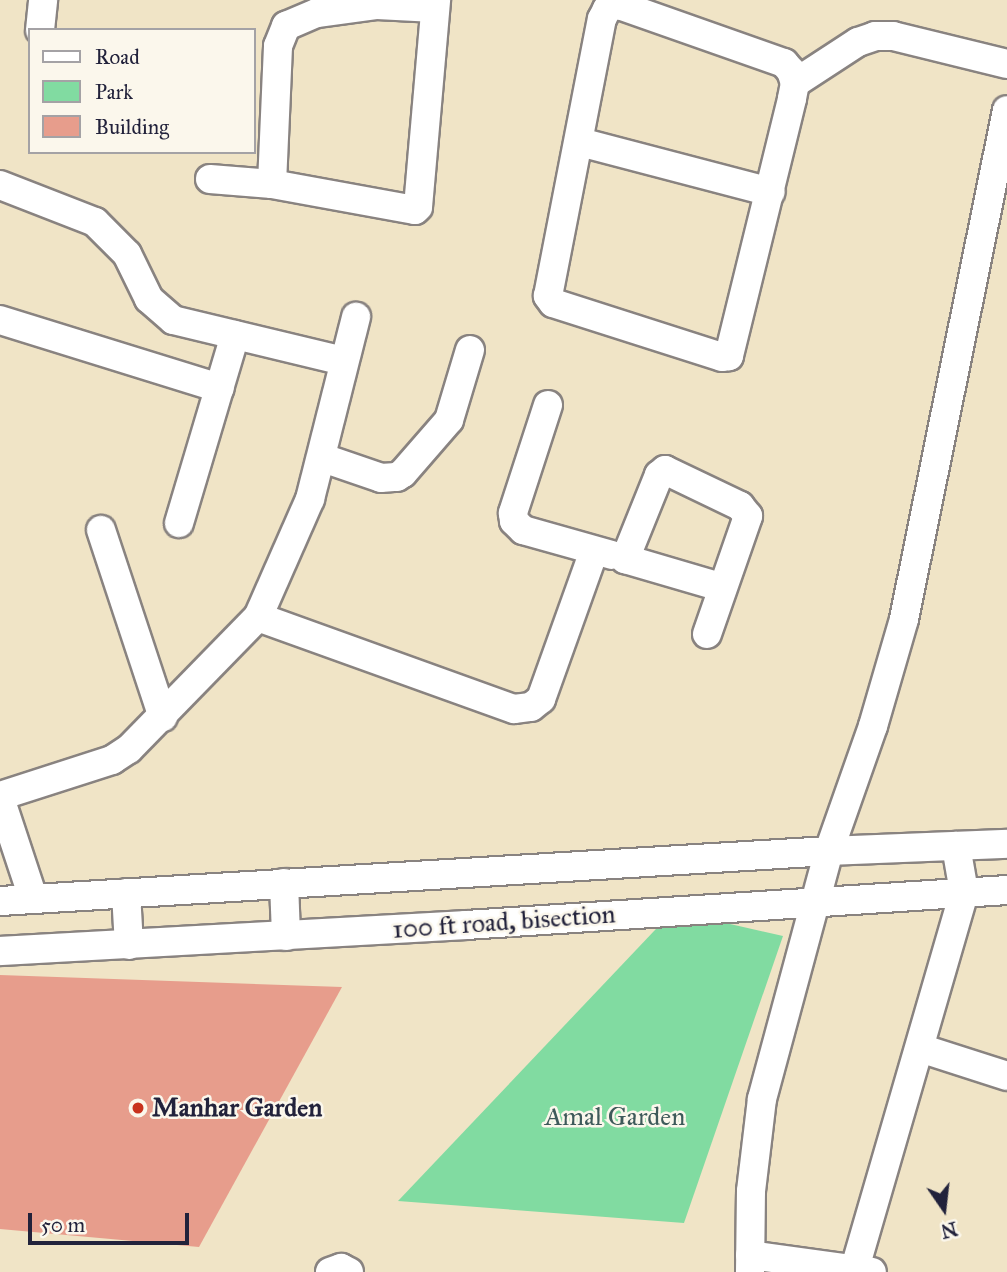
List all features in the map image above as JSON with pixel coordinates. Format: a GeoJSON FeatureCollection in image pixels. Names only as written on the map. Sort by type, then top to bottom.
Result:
{"type":"FeatureCollection","features":[{"type":"Feature","properties":{"kind":"street"},"geometry":{"type":"LineString","coordinates":[[40,28],[43,0]]}},
{"type":"Feature","properties":{"kind":"street"},"geometry":{"type":"LineString","coordinates":[[211,179],[272,184],[411,211],[418,207],[435,4],[376,5],[317,13],[286,26],[278,46],[272,184]]}},
{"type":"Feature","properties":{"kind":"street"},"geometry":{"type":"LineString","coordinates":[[614,5],[622,6],[783,63],[792,71],[795,83],[732,354],[722,358],[550,300],[548,290],[580,142],[602,19],[607,9],[614,5]]}},
{"type":"Feature","properties":{"kind":"street"},"geometry":{"type":"LineString","coordinates":[[795,83],[858,42],[875,36],[893,36],[1007,65]]}},
{"type":"Feature","properties":{"kind":"street"},"geometry":{"type":"LineString","coordinates":[[956,846],[964,892],[920,1048],[864,1270],[750,1263],[751,1191],[762,1099],[829,851],[873,726],[904,619],[1007,110]]}},
{"type":"Feature","properties":{"kind":"street"},"geometry":{"type":"LineString","coordinates":[[580,142],[771,192]]}},
{"type":"Feature","properties":{"kind":"street"},"geometry":{"type":"LineString","coordinates":[[0,185],[95,222],[127,254],[149,299],[173,320],[344,361]]}},
{"type":"Feature","properties":{"kind":"street"},"geometry":{"type":"LineString","coordinates":[[33,898],[0,797],[112,760],[163,717],[258,617],[310,499],[323,458],[356,317]]}},
{"type":"Feature","properties":{"kind":"street"},"geometry":{"type":"LineString","coordinates":[[0,320],[220,388]]}},
{"type":"Feature","properties":{"kind":"street"},"geometry":{"type":"LineString","coordinates":[[180,523],[236,335]]}},
{"type":"Feature","properties":{"kind":"street"},"geometry":{"type":"LineString","coordinates":[[323,458],[381,478],[403,473],[449,420],[470,350]]}},
{"type":"Feature","properties":{"kind":"street"},"geometry":{"type":"LineString","coordinates":[[548,405],[513,513],[514,521],[523,530],[721,587]]}},
{"type":"Feature","properties":{"kind":"street"},"geometry":{"type":"LineString","coordinates":[[625,559],[659,475],[668,470],[740,506],[748,516],[721,587],[707,634]]}},
{"type":"Feature","properties":{"kind":"street"},"geometry":{"type":"LineString","coordinates":[[101,530],[163,717]]}},
{"type":"Feature","properties":{"kind":"street"},"geometry":{"type":"LineString","coordinates":[[258,617],[514,709],[531,707],[541,699],[594,551]]}},
{"type":"Feature","properties":{"kind":"street","name":"100 ft road, bisection"},"geometry":{"type":"LineString","coordinates":[[0,901],[829,851],[1007,844]]}},
{"type":"Feature","properties":{"kind":"street"},"geometry":{"type":"LineString","coordinates":[[284,883],[285,936]]}},
{"type":"Feature","properties":{"kind":"street","name":"100 ft road, bisection"},"geometry":{"type":"LineString","coordinates":[[0,951],[285,936],[1007,890]]}},
{"type":"Feature","properties":{"kind":"street"},"geometry":{"type":"LineString","coordinates":[[126,893],[129,944]]}},
{"type":"Feature","properties":{"kind":"street"},"geometry":{"type":"LineString","coordinates":[[920,1048],[1007,1076]]}},
{"type":"Feature","properties":{"kind":"street"},"geometry":{"type":"LineString","coordinates":[[330,1272],[341,1268],[349,1272]]}},
{"type":"Feature","properties":{"kind":"green space","name":"Amal Garden"},"geometry":{"type":"Polygon","coordinates":[[[673,911],[783,936],[684,1223],[398,1201],[673,911]]]}},
{"type":"Feature","properties":{"kind":"building","name":"Manhar Garden"},"geometry":{"type":"Polygon","coordinates":[[[0,975],[342,987],[199,1247],[0,1229],[0,975]]]}},
{"type":"Feature","properties":{"kind":"place","name":"Manhar Garden"},"geometry":{"type":"Point","coordinates":[138,1108]}}]}
